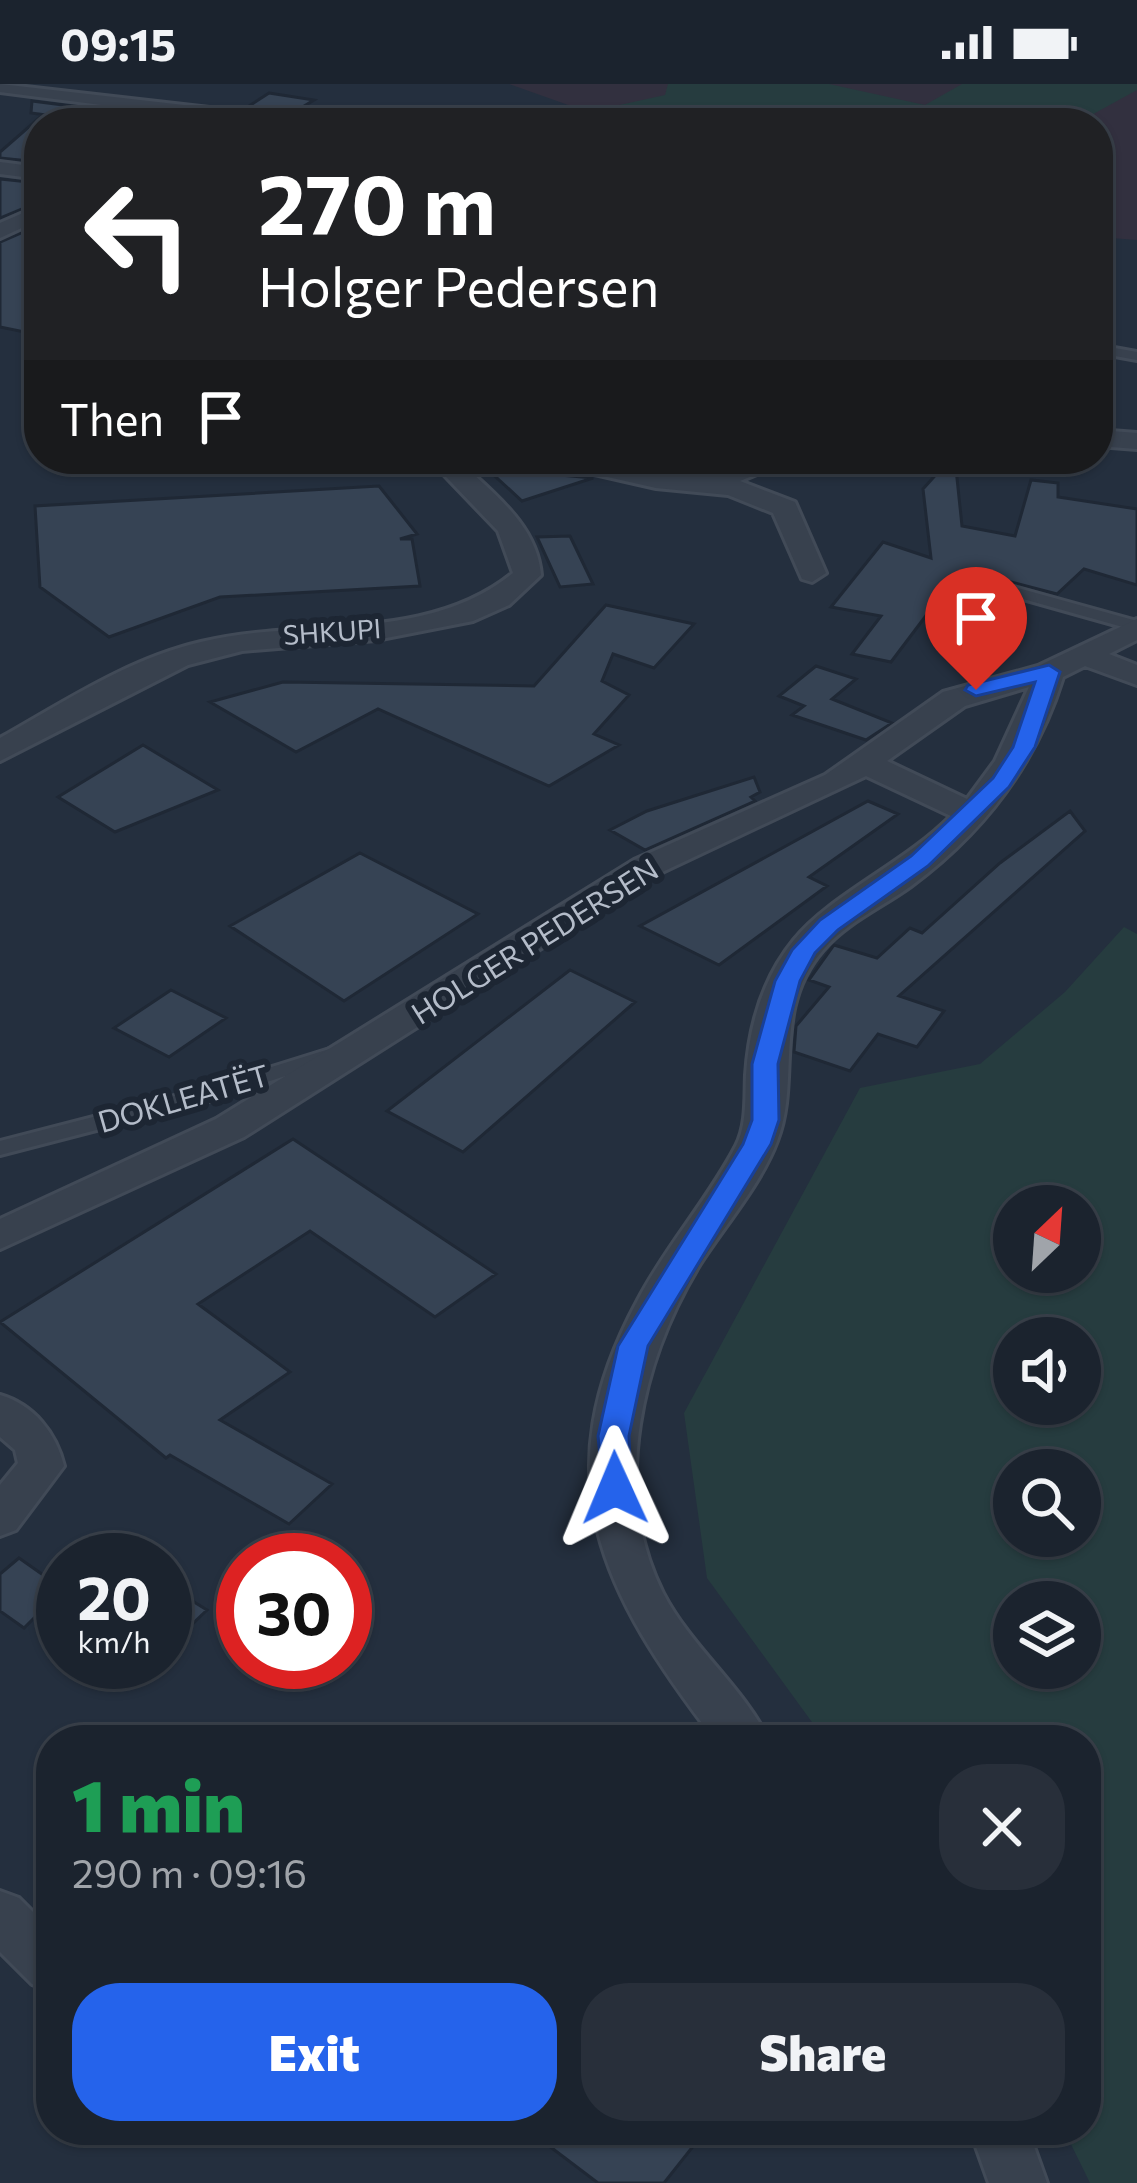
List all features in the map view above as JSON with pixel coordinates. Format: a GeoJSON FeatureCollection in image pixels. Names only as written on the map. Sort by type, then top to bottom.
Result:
{"type":"FeatureCollection","features":[{"type":"Feature","properties":{"kind":"street"},"geometry":{"type":"LineString","coordinates":[[0,86],[171,108]]}},
{"type":"Feature","properties":{"kind":"street","name":"SHKUPI"},"geometry":{"type":"LineString","coordinates":[[0,752],[118,684],[200,651],[275,635],[432,621],[498,601],[527,575],[529,560],[511,530],[457,474]]}},
{"type":"Feature","properties":{"kind":"street"},"geometry":{"type":"LineString","coordinates":[[645,474],[755,492],[785,508],[812,573]]}},
{"type":"Feature","properties":{"kind":"street"},"geometry":{"type":"LineString","coordinates":[[702,484],[734,474]]}},
{"type":"Feature","properties":{"kind":"street","name":"HOLGER PEDERSEN"},"geometry":{"type":"LineString","coordinates":[[0,1235],[230,1128],[646,868],[867,764],[954,699],[1067,663],[1137,627]]}},
{"type":"Feature","properties":{"kind":"street"},"geometry":{"type":"LineString","coordinates":[[732,1725],[638,1592],[621,1540],[613,1436],[633,1346],[757,1144],[766,1120],[765,1064],[776,1015],[804,950],[973,814],[1024,747],[1067,663],[1137,676]]}},
{"type":"Feature","properties":{"kind":"street"},"geometry":{"type":"LineString","coordinates":[[867,764],[973,814]]}},
{"type":"Feature","properties":{"kind":"street"},"geometry":{"type":"LineString","coordinates":[[0,1411],[36,1443],[41,1466],[0,1518]]}},
{"type":"Feature","properties":{"kind":"street"},"geometry":{"type":"LineString","coordinates":[[0,1915],[36,1952]]}},
{"type":"Feature","properties":{"kind":"street"},"geometry":{"type":"LineString","coordinates":[[1004,2145],[1018,2183]]}},
{"type":"Feature","properties":{"kind":"lane"},"geometry":{"type":"LineString","coordinates":[[978,582],[1137,627]]}},
{"type":"Feature","properties":{"kind":"lane","name":"DOKLEATËT"},"geometry":{"type":"LineString","coordinates":[[0,1148],[205,1095],[366,1046]]}},
{"type":"Feature","properties":{"kind":"shaded area"},"geometry":{"type":"Polygon","coordinates":[[[509,84],[1137,84],[1137,240],[1113,238],[1113,108],[577,108],[509,84]]]}},
{"type":"Feature","properties":{"kind":"green space"},"geometry":{"type":"Polygon","coordinates":[[[668,84],[829,84],[925,105],[962,84],[1137,84],[1137,90],[1104,108],[606,108],[665,95],[668,84]]]}},
{"type":"Feature","properties":{"kind":"green space"},"geometry":{"type":"Polygon","coordinates":[[[1124,927],[1137,934],[1137,2183],[1090,2183],[1071,2145],[1101,2145],[1101,1725],[814,1725],[707,1578],[684,1413],[860,1088],[980,1064],[1065,992],[1124,927]]]}},
{"type":"Feature","properties":{"kind":"building"},"geometry":{"type":"Polygon","coordinates":[[[269,93],[314,100],[301,108],[246,108],[269,93]]]}},
{"type":"Feature","properties":{"kind":"building"},"geometry":{"type":"Polygon","coordinates":[[[32,101],[87,108],[31,108],[32,101]]]}},
{"type":"Feature","properties":{"kind":"building"},"geometry":{"type":"Polygon","coordinates":[[[24,131],[24,160],[0,158],[0,152],[24,131]]]}},
{"type":"Feature","properties":{"kind":"building"},"geometry":{"type":"Polygon","coordinates":[[[0,179],[24,181],[24,208],[0,218],[0,179]]]}},
{"type":"Feature","properties":{"kind":"building"},"geometry":{"type":"Polygon","coordinates":[[[24,232],[24,332],[0,327],[0,242],[24,232]]]}},
{"type":"Feature","properties":{"kind":"building"},"geometry":{"type":"Polygon","coordinates":[[[493,474],[593,478],[522,501],[493,474]]]}},
{"type":"Feature","properties":{"kind":"building"},"geometry":{"type":"Polygon","coordinates":[[[936,474],[957,474],[962,526],[1015,536],[1031,480],[1058,483],[1058,497],[1137,509],[1137,585],[1084,569],[1057,594],[976,573],[966,581],[970,588],[1019,603],[1002,622],[934,605],[891,662],[852,654],[881,616],[831,607],[883,542],[931,558],[923,489],[936,474]]]}},
{"type":"Feature","properties":{"kind":"building"},"geometry":{"type":"Polygon","coordinates":[[[379,486],[417,534],[400,539],[412,539],[420,586],[220,597],[109,637],[40,587],[35,506],[379,486]]]}},
{"type":"Feature","properties":{"kind":"building"},"geometry":{"type":"Polygon","coordinates":[[[570,536],[593,584],[560,587],[537,537],[570,536]]]}},
{"type":"Feature","properties":{"kind":"building"},"geometry":{"type":"Polygon","coordinates":[[[606,605],[694,624],[654,668],[613,654],[602,681],[629,695],[594,734],[619,745],[549,786],[378,709],[296,752],[210,702],[283,682],[534,686],[606,605]]]}},
{"type":"Feature","properties":{"kind":"building"},"geometry":{"type":"Polygon","coordinates":[[[816,666],[856,679],[832,699],[892,723],[866,740],[792,715],[804,706],[779,696],[816,666]]]}},
{"type":"Feature","properties":{"kind":"building"},"geometry":{"type":"Polygon","coordinates":[[[143,745],[218,790],[115,832],[58,797],[143,745]]]}},
{"type":"Feature","properties":{"kind":"building"},"geometry":{"type":"Polygon","coordinates":[[[754,777],[760,792],[751,797],[755,801],[645,850],[610,830],[647,811],[754,777]]]}},
{"type":"Feature","properties":{"kind":"building"},"geometry":{"type":"Polygon","coordinates":[[[868,801],[898,814],[809,877],[827,886],[719,965],[640,926],[868,801]]]}},
{"type":"Feature","properties":{"kind":"building"},"geometry":{"type":"Polygon","coordinates":[[[1070,811],[1085,831],[899,996],[944,1011],[917,1047],[878,1034],[850,1071],[794,1052],[796,1026],[829,987],[809,980],[834,945],[877,958],[910,928],[922,933],[1000,863],[1070,811]]]}},
{"type":"Feature","properties":{"kind":"building"},"geometry":{"type":"Polygon","coordinates":[[[360,853],[478,914],[344,1001],[230,926],[360,853]]]}},
{"type":"Feature","properties":{"kind":"building"},"geometry":{"type":"Polygon","coordinates":[[[570,970],[635,1002],[463,1152],[387,1111],[570,970]]]}},
{"type":"Feature","properties":{"kind":"building"},"geometry":{"type":"Polygon","coordinates":[[[171,990],[226,1018],[169,1057],[114,1028],[171,990]]]}},
{"type":"Feature","properties":{"kind":"building"},"geometry":{"type":"Polygon","coordinates":[[[293,1139],[496,1274],[435,1317],[310,1231],[198,1304],[290,1372],[220,1420],[332,1484],[289,1524],[170,1455],[166,1458],[0,1322],[293,1139]]]}},
{"type":"Feature","properties":{"kind":"building"},"geometry":{"type":"Polygon","coordinates":[[[19,1558],[36,1570],[36,1616],[24,1628],[0,1611],[0,1574],[19,1558]]]}},
{"type":"Feature","properties":{"kind":"building"},"geometry":{"type":"Polygon","coordinates":[[[192,1601],[207,1610],[192,1624],[192,1601]]]}},
{"type":"Feature","properties":{"kind":"building"},"geometry":{"type":"Polygon","coordinates":[[[548,2145],[694,2145],[664,2183],[598,2183],[548,2145]]]}},
{"type":"Feature","properties":{"kind":"route"},"geometry":{"type":"LineString","coordinates":[[615,1488],[613,1436],[633,1346],[757,1144],[766,1120],[765,1064],[776,1015],[804,950],[829,925],[900,878],[973,814],[1024,747],[1049,672],[976,690]]}}]}
